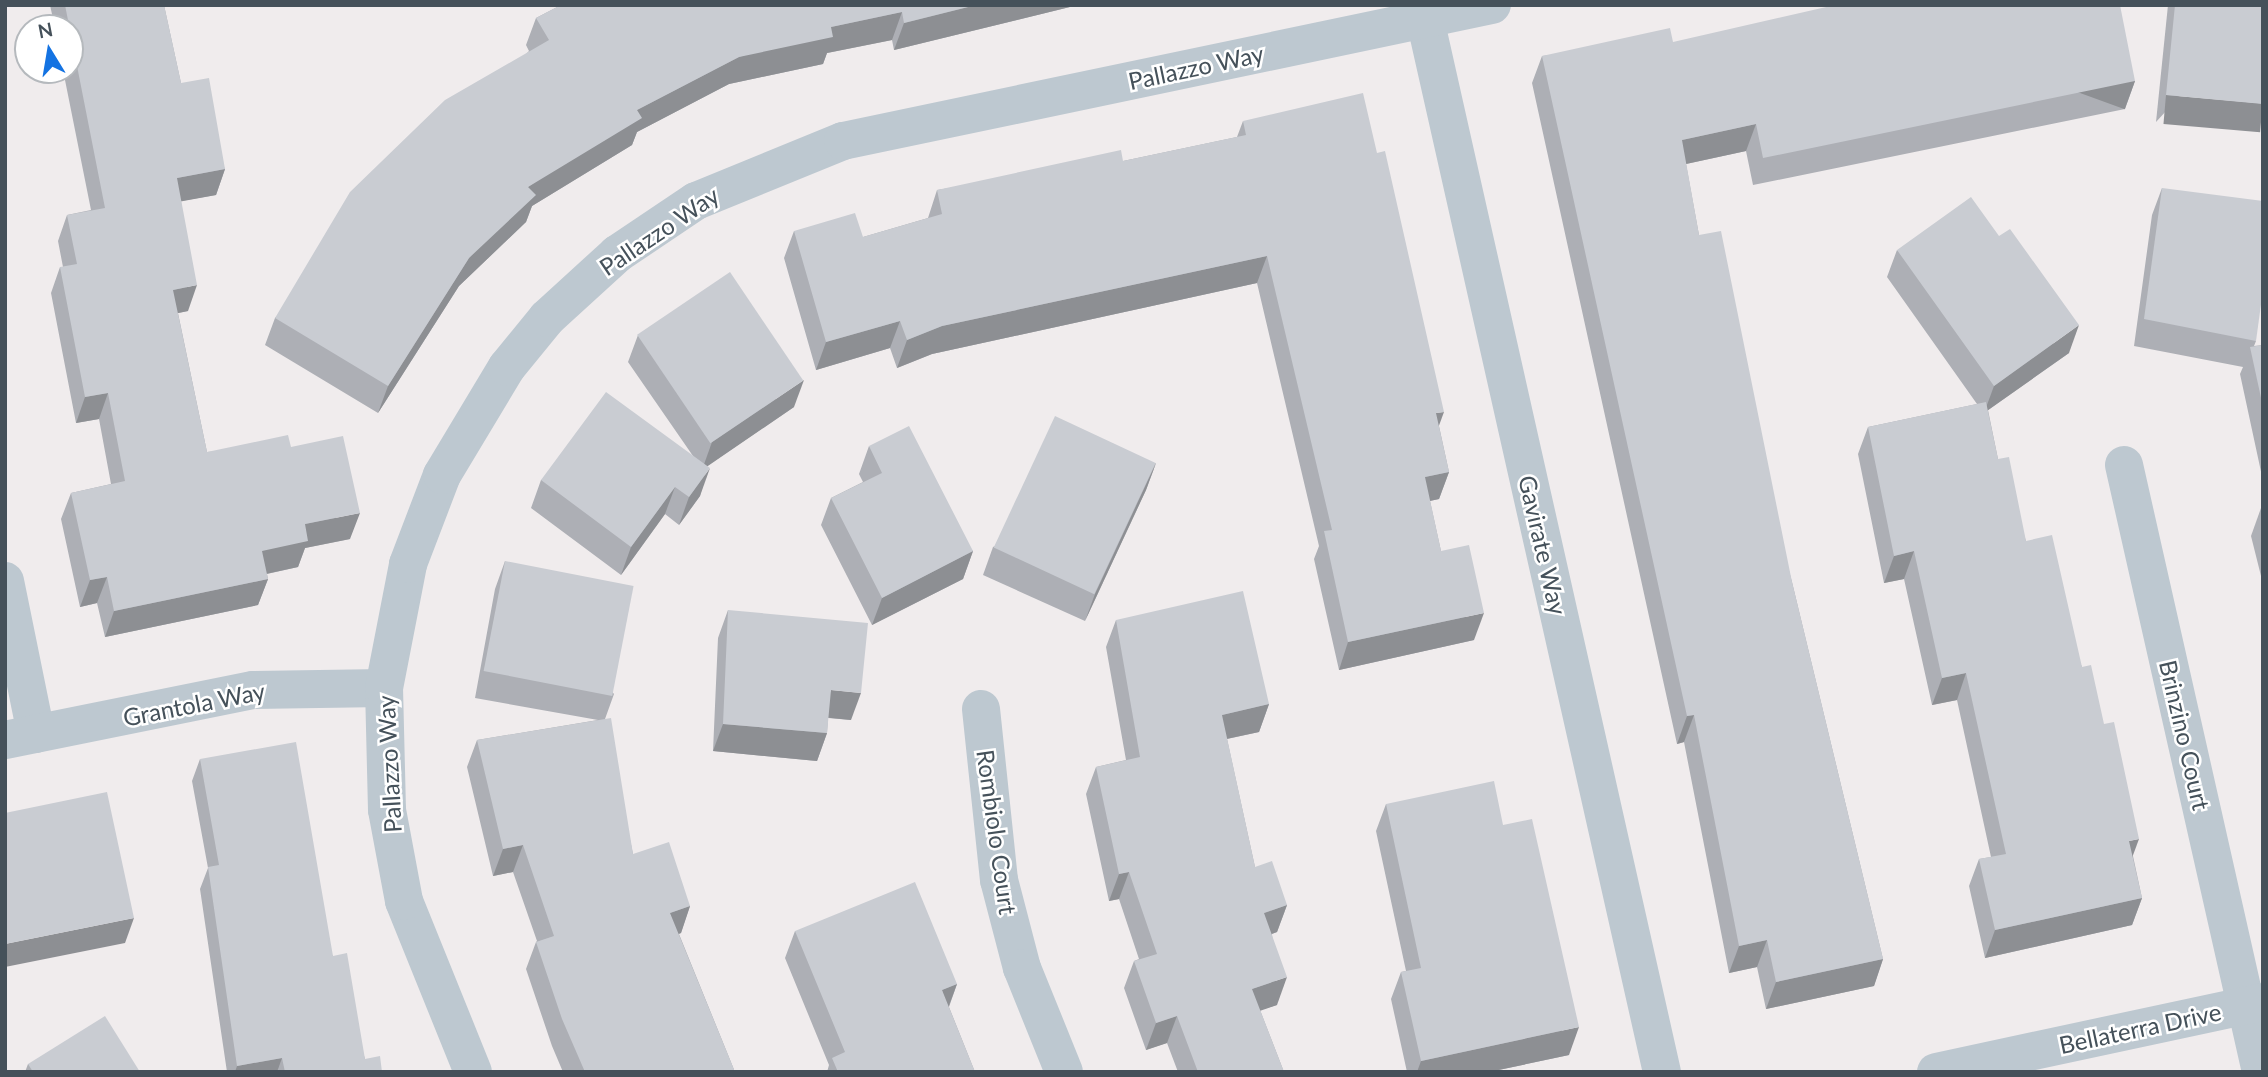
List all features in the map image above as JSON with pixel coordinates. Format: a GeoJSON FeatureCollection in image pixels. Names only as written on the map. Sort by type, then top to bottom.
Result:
{"type":"FeatureCollection","features":[{"type":"Feature","properties":{"kind":"street","name":"Pallazzo Way"},"geometry":{"type":"LineString","coordinates":[[473,1072],[404,901],[387,810],[384,688],[408,564],[471,420],[547,318],[617,254],[696,201],[843,141],[1492,5]]}},
{"type":"Feature","properties":{"kind":"street","name":"Gavirate Way"},"geometry":{"type":"LineString","coordinates":[[1425,19],[1662,1072]]}},
{"type":"Feature","properties":{"kind":"street","name":"Brinzino Court"},"geometry":{"type":"LineString","coordinates":[[2124,465],[2254,1004],[2261,1072]]}},
{"type":"Feature","properties":{"kind":"street"},"geometry":{"type":"LineString","coordinates":[[5,581],[21,737]]}},
{"type":"Feature","properties":{"kind":"street","name":"Grantola Way"},"geometry":{"type":"LineString","coordinates":[[21,737],[253,690],[384,688]]}},
{"type":"Feature","properties":{"kind":"street","name":"Rombiolo Court"},"geometry":{"type":"LineString","coordinates":[[981,709],[999,880],[1022,968],[1064,1072]]}},
{"type":"Feature","properties":{"kind":"street","name":"Bellaterra Drive"},"geometry":{"type":"LineString","coordinates":[[1936,1072],[2254,1004]]}},
{"type":"Feature","properties":{"kind":"building"},"geometry":{"type":"Polygon","coordinates":[[[65,5],[164,5],[181,83],[209,78],[225,169],[177,178],[197,285],[173,290],[207,452],[288,435],[291,447],[343,436],[360,513],[305,524],[308,541],[262,551],[268,579],[114,611],[107,577],[90,580],[71,493],[125,481],[108,393],[85,397],[60,267],[77,264],[67,215],[105,208],[81,84],[84,84],[84,14],[67,14],[65,5]]]}},
{"type":"Feature","properties":{"kind":"building"},"geometry":{"type":"Polygon","coordinates":[[[561,5],[976,5],[904,23],[902,12],[831,27],[833,37],[739,57],[637,110],[642,118],[528,187],[536,195],[469,258],[388,386],[275,318],[350,192],[445,100],[549,40],[536,18],[561,5]]]}},
{"type":"Feature","properties":{"kind":"building"},"geometry":{"type":"Polygon","coordinates":[[[1835,5],[2120,5],[2135,81],[1763,158],[1756,124],[1682,140],[1699,235],[1721,231],[1792,582],[1883,959],[1776,982],[1767,940],[1739,946],[1694,715],[1687,716],[1542,56],[1670,28],[1673,42],[1835,5]]]}},
{"type":"Feature","properties":{"kind":"building"},"geometry":{"type":"Polygon","coordinates":[[[2175,5],[2263,5],[2263,104],[2166,95],[2175,5]]]}},
{"type":"Feature","properties":{"kind":"building"},"geometry":{"type":"Polygon","coordinates":[[[1363,93],[1377,153],[1385,151],[1444,412],[1436,413],[1449,472],[1425,477],[1441,551],[1469,545],[1484,613],[1348,642],[1324,531],[1332,530],[1267,256],[942,326],[907,340],[900,321],[826,342],[794,231],[855,213],[863,237],[942,214],[937,190],[1121,150],[1123,161],[1246,135],[1243,121],[1363,93]]]}},
{"type":"Feature","properties":{"kind":"building"},"geometry":{"type":"Polygon","coordinates":[[[2162,188],[2263,201],[2263,290],[2256,341],[2144,319],[2162,188]]]}},
{"type":"Feature","properties":{"kind":"building"},"geometry":{"type":"Polygon","coordinates":[[[1971,197],[1999,236],[2010,229],[2079,325],[1994,386],[1897,250],[1971,197]]]}},
{"type":"Feature","properties":{"kind":"building"},"geometry":{"type":"Polygon","coordinates":[[[730,272],[803,381],[710,443],[637,335],[730,272]]]}},
{"type":"Feature","properties":{"kind":"building"},"geometry":{"type":"Polygon","coordinates":[[[2263,345],[2263,407],[2250,347],[2263,345]]]}},
{"type":"Feature","properties":{"kind":"building"},"geometry":{"type":"Polygon","coordinates":[[[606,392],[710,468],[689,497],[675,487],[631,547],[541,480],[606,392]]]}},
{"type":"Feature","properties":{"kind":"building"},"geometry":{"type":"Polygon","coordinates":[[[1986,402],[1998,459],[2009,457],[2026,541],[2052,535],[2082,667],[2091,665],[2104,724],[2114,722],[2139,839],[2129,841],[2142,898],[1995,930],[1979,859],[2006,854],[1966,673],[1942,678],[1914,551],[1894,556],[1868,427],[1986,402]]]}},
{"type":"Feature","properties":{"kind":"building"},"geometry":{"type":"Polygon","coordinates":[[[1055,416],[1156,463],[1094,594],[994,547],[1055,416]]]}},
{"type":"Feature","properties":{"kind":"building"},"geometry":{"type":"Polygon","coordinates":[[[909,426],[973,551],[882,598],[831,498],[882,473],[869,446],[909,426]]]}},
{"type":"Feature","properties":{"kind":"building"},"geometry":{"type":"Polygon","coordinates":[[[505,561],[634,586],[612,696],[484,671],[505,561]]]}},
{"type":"Feature","properties":{"kind":"building"},"geometry":{"type":"Polygon","coordinates":[[[1243,591],[1269,704],[1222,715],[1255,867],[1272,861],[1287,905],[1264,913],[1287,977],[1252,989],[1284,1072],[1198,1072],[1177,1016],[1156,1023],[1134,961],[1157,954],[1129,872],[1119,874],[1096,767],[1140,757],[1116,620],[1243,591]]]}},
{"type":"Feature","properties":{"kind":"building"},"geometry":{"type":"Polygon","coordinates":[[[728,610],[868,623],[861,693],[831,690],[827,733],[723,724],[728,610]]]}},
{"type":"Feature","properties":{"kind":"building"},"geometry":{"type":"Polygon","coordinates":[[[611,718],[633,854],[669,842],[690,906],[670,913],[735,1072],[585,1072],[562,1019],[536,942],[554,936],[523,845],[503,849],[477,740],[611,718]]]}},
{"type":"Feature","properties":{"kind":"building"},"geometry":{"type":"Polygon","coordinates":[[[296,742],[333,956],[347,953],[365,1059],[380,1056],[382,1072],[285,1072],[282,1058],[237,1066],[208,867],[219,865],[200,759],[296,742]]]}},
{"type":"Feature","properties":{"kind":"building"},"geometry":{"type":"Polygon","coordinates":[[[1494,781],[1503,825],[1532,819],[1579,1027],[1421,1061],[1401,972],[1421,968],[1386,804],[1494,781]]]}},
{"type":"Feature","properties":{"kind":"building"},"geometry":{"type":"Polygon","coordinates":[[[107,792],[134,918],[5,944],[5,813],[107,792]]]}},
{"type":"Feature","properties":{"kind":"building"},"geometry":{"type":"Polygon","coordinates":[[[915,882],[957,984],[942,990],[975,1072],[838,1072],[832,1058],[845,1052],[795,931],[915,882]]]}},
{"type":"Feature","properties":{"kind":"building"},"geometry":{"type":"Polygon","coordinates":[[[105,1016],[140,1072],[33,1072],[28,1064],[105,1016]]]}}]}
